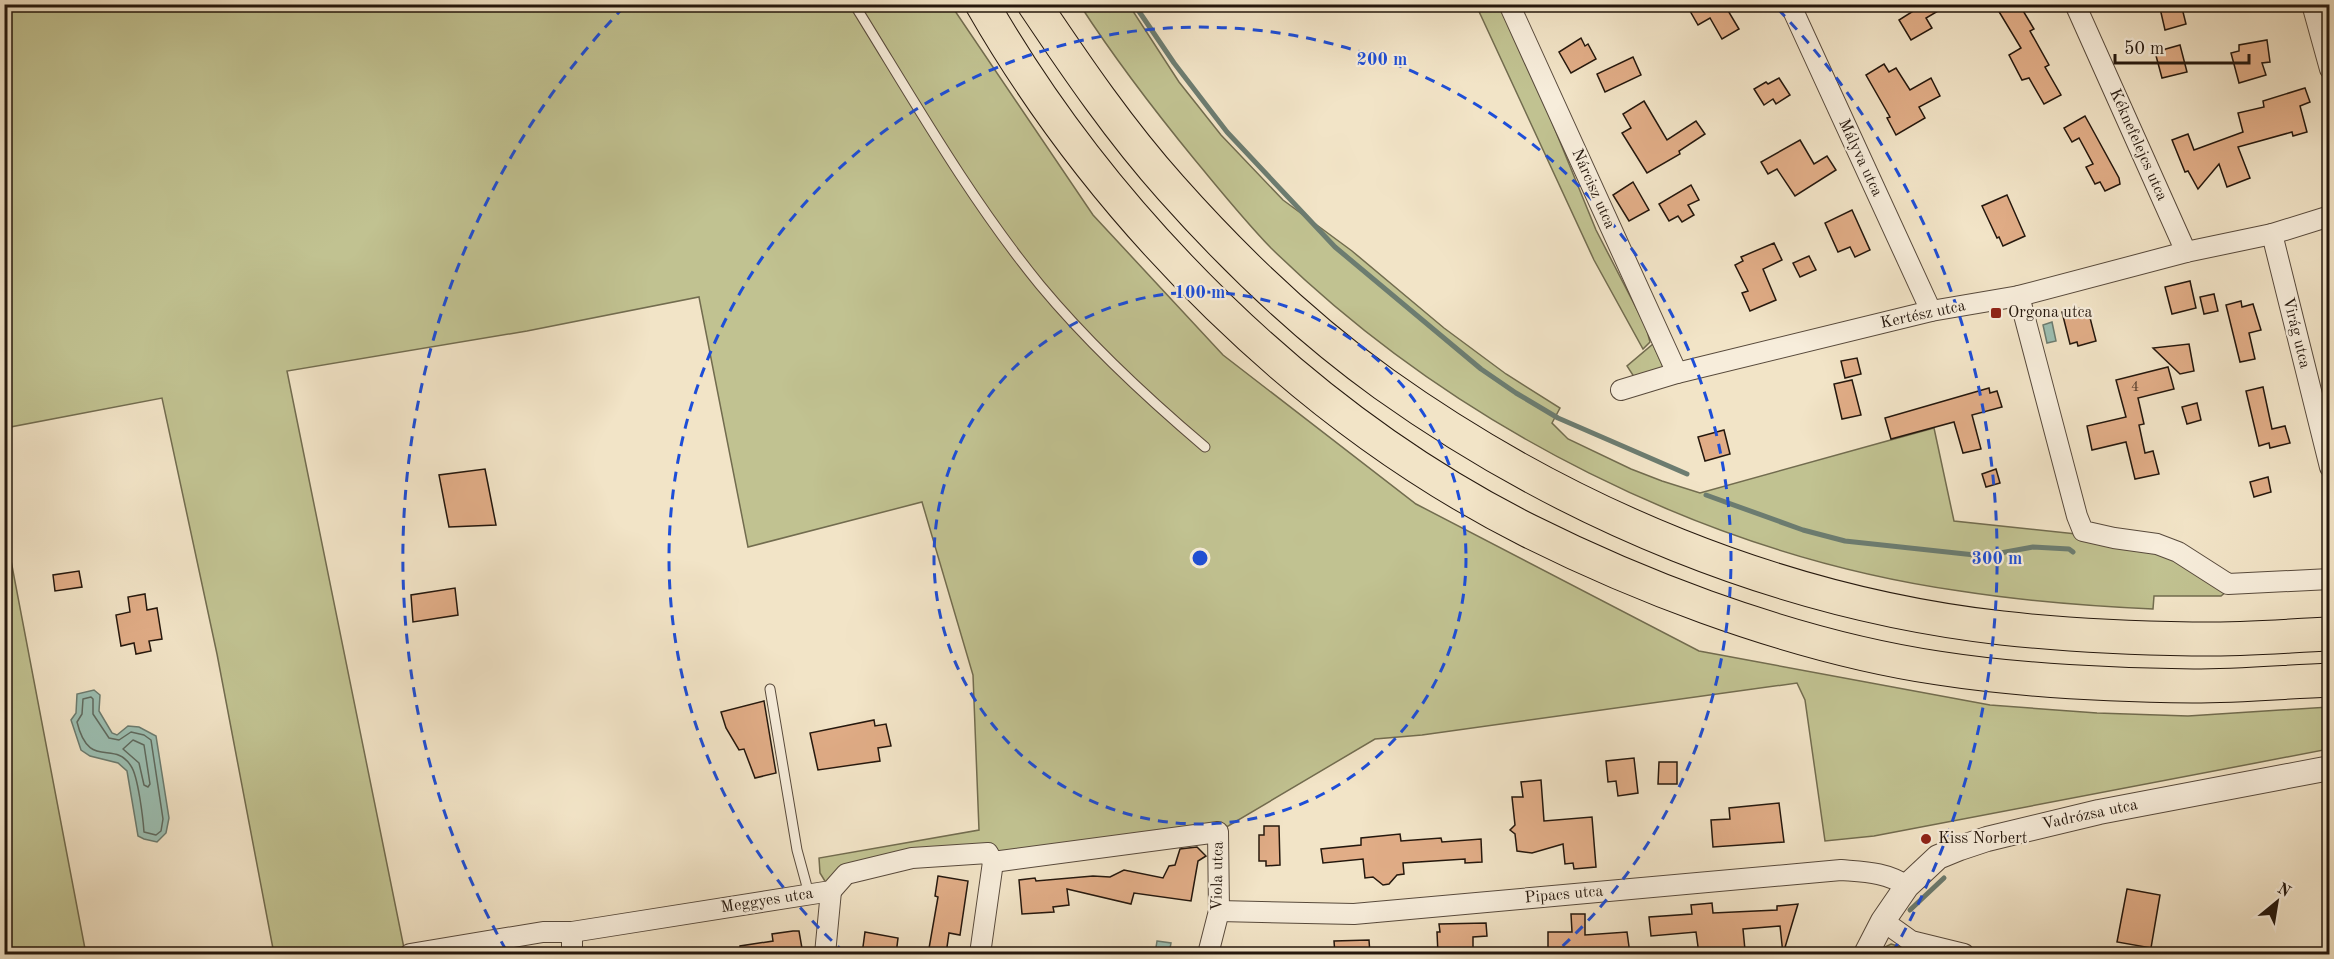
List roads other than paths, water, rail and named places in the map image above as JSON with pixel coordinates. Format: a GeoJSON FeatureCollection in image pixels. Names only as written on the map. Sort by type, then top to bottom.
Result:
{"type":"FeatureCollection","features":[{"type":"Feature","properties":{"kind":"highway"},"geometry":{"type":"LineString","coordinates":[[982,4],[1059,122],[1098,175],[1228,317],[1265,351],[1361,426],[1450,486],[1526,530],[1623,576],[1672,594],[1804,639],[1871,656],[1938,668],[2060,682],[2196,686],[2330,680]]}},
{"type":"Feature","properties":{"kind":"highway"},"geometry":{"type":"LineString","coordinates":[[1034,4],[1109,112],[1143,156],[1222,243],[1308,324],[1382,383],[1459,434],[1509,464],[1592,507],[1662,539],[1781,581],[1864,603],[1952,621],[2052,632],[2195,639],[2330,634]]}},
{"type":"Feature","properties":{"kind":"street","name":"Nárcisz utca"},"geometry":{"type":"LineString","coordinates":[[1509,4],[1677,372]]}},
{"type":"Feature","properties":{"kind":"street","name":"Mályva utca"},"geometry":{"type":"LineString","coordinates":[[1790,4],[1931,311]]}},
{"type":"Feature","properties":{"kind":"street","name":"Kéknefelejcs utca"},"geometry":{"type":"LineString","coordinates":[[2074,4],[2186,252]]}},
{"type":"Feature","properties":{"kind":"street"},"geometry":{"type":"LineString","coordinates":[[2312,4],[2330,69]]}},
{"type":"Feature","properties":{"kind":"street","name":"Kertész utca"},"geometry":{"type":"LineString","coordinates":[[1621,390],[1677,372],[1931,311],[2019,296],[2186,252],[2272,234],[2330,216]]}},
{"type":"Feature","properties":{"kind":"street","name":"Virág utca"},"geometry":{"type":"LineString","coordinates":[[2272,234],[2330,466]]}},
{"type":"Feature","properties":{"kind":"street"},"geometry":{"type":"LineString","coordinates":[[2019,296],[2077,516],[2084,531],[2157,544],[2178,552],[2228,584],[2330,579]]}},
{"type":"Feature","properties":{"kind":"street","name":"Vadrózsa utca"},"geometry":{"type":"LineString","coordinates":[[1866,954],[1883,921],[1906,886],[1938,857],[1987,838],[2099,812],[2330,768]]}},
{"type":"Feature","properties":{"kind":"street","name":"Meggyes utca"},"geometry":{"type":"LineString","coordinates":[[410,954],[543,932],[572,932],[831,891],[846,873],[912,858],[988,853],[993,862],[1218,832]]}},
{"type":"Feature","properties":{"kind":"street","name":"Viola utca"},"geometry":{"type":"LineString","coordinates":[[1208,954],[1219,911],[1218,832]]}},
{"type":"Feature","properties":{"kind":"street"},"geometry":{"type":"LineString","coordinates":[[980,954],[993,862]]}},
{"type":"Feature","properties":{"kind":"street","name":"Pipacs utca"},"geometry":{"type":"LineString","coordinates":[[1219,911],[1354,914],[1841,870],[1876,873],[1894,878],[1906,886]]}},
{"type":"Feature","properties":{"kind":"street"},"geometry":{"type":"LineString","coordinates":[[825,954],[831,891]]}},
{"type":"Feature","properties":{"kind":"street"},"geometry":{"type":"LineString","coordinates":[[1883,921],[1911,941],[1964,954]]}},
{"type":"Feature","properties":{"kind":"street"},"geometry":{"type":"LineString","coordinates":[[572,932],[572,954]]}},
{"type":"Feature","properties":{"kind":"lane"},"geometry":{"type":"LineString","coordinates":[[854,4],[988,216],[1026,267],[1073,323],[1145,396],[1205,447]]}},
{"type":"Feature","properties":{"kind":"lane"},"geometry":{"type":"LineString","coordinates":[[770,689],[797,850],[809,894]]}},
{"type":"Feature","properties":{"kind":"water"},"geometry":{"type":"Polygon","coordinates":[[[2052,322],[2056,341],[2047,343],[2043,325],[2052,322]]]}},
{"type":"Feature","properties":{"kind":"water"},"geometry":{"type":"Polygon","coordinates":[[[94,690],[100,695],[99,711],[112,733],[117,735],[128,726],[139,727],[156,736],[169,818],[166,833],[157,842],[138,836],[127,771],[118,763],[90,756],[81,750],[71,720],[76,713],[77,694],[94,690]]]}},
{"type":"Feature","properties":{"kind":"water"},"geometry":{"type":"Polygon","coordinates":[[[1157,941],[1171,943],[1169,954],[1155,954],[1157,941]]]}},
{"type":"Feature","properties":{"kind":"waterway"},"geometry":{"type":"LineString","coordinates":[[1134,4],[1174,63],[1227,132],[1335,247],[1481,369],[1516,393],[1558,418],[1687,474]]}},
{"type":"Feature","properties":{"kind":"waterway"},"geometry":{"type":"LineString","coordinates":[[1706,495],[1803,530],[1845,541],[1984,556],[2033,547],[2069,549],[2073,552]]}},
{"type":"Feature","properties":{"kind":"waterway"},"geometry":{"type":"LineString","coordinates":[[1910,910],[1944,878]]}},
{"type":"Feature","properties":{"kind":"place","name":"Orgona utca"},"geometry":{"type":"Point","coordinates":[1996,313]}},
{"type":"Feature","properties":{"kind":"place","name":"Kiss Norbert"},"geometry":{"type":"Point","coordinates":[1926,839]}}]}
